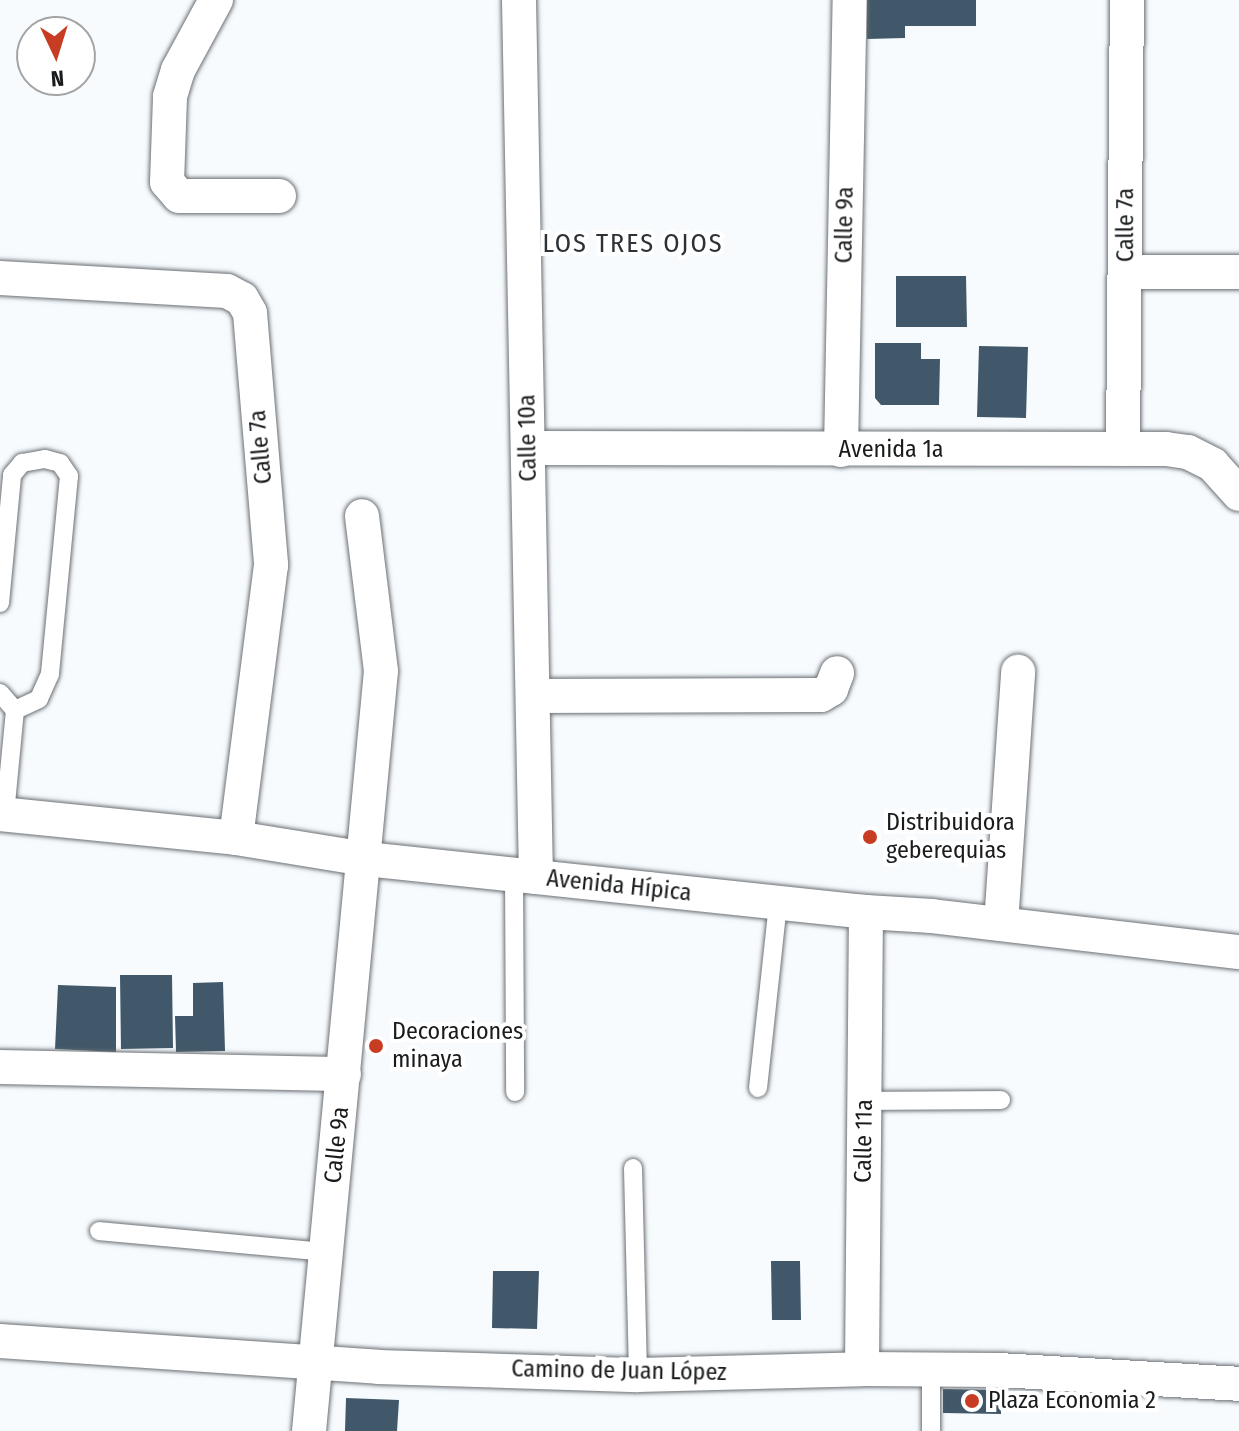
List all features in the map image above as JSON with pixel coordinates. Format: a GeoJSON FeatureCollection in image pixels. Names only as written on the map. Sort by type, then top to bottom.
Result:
{"type":"FeatureCollection","features":[{"type":"Feature","properties":{"kind":"street"},"geometry":{"type":"LineString","coordinates":[[216,0],[178,70],[170,97],[167,182],[179,196],[279,196]]}},
{"type":"Feature","properties":{"kind":"street","name":"Calle 10a"},"geometry":{"type":"LineString","coordinates":[[519,0],[534,696],[525,875]]}},
{"type":"Feature","properties":{"kind":"street","name":"Calle 9a"},"geometry":{"type":"LineString","coordinates":[[841,450],[850,0]]}},
{"type":"Feature","properties":{"kind":"street","name":"Calle 7a"},"geometry":{"type":"LineString","coordinates":[[1123,449],[1127,0]]}},
{"type":"Feature","properties":{"kind":"street"},"geometry":{"type":"LineString","coordinates":[[1126,272],[1239,272]]}},
{"type":"Feature","properties":{"kind":"street","name":"Calle 7a"},"geometry":{"type":"LineString","coordinates":[[0,278],[227,291],[242,299],[250,313],[271,565],[236,838]]}},
{"type":"Feature","properties":{"kind":"street","name":"Avenida 1a"},"geometry":{"type":"LineString","coordinates":[[528,448],[1123,449],[1188,452],[1213,465],[1239,494]]}},
{"type":"Feature","properties":{"kind":"street","name":"Calle 9a"},"geometry":{"type":"LineString","coordinates":[[309,1431],[366,859],[381,671],[362,516]]}},
{"type":"Feature","properties":{"kind":"street"},"geometry":{"type":"LineString","coordinates":[[1001,924],[1018,672]]}},
{"type":"Feature","properties":{"kind":"street"},"geometry":{"type":"LineString","coordinates":[[534,696],[821,695],[831,689],[837,673]]}},
{"type":"Feature","properties":{"kind":"street","name":"Avenida Hípica"},"geometry":{"type":"LineString","coordinates":[[2,814],[236,838],[366,859],[1001,924],[1239,952]]}},
{"type":"Feature","properties":{"kind":"street","name":"Calle 11a"},"geometry":{"type":"LineString","coordinates":[[862,1369],[866,912]]}},
{"type":"Feature","properties":{"kind":"street"},"geometry":{"type":"LineString","coordinates":[[0,1067],[344,1074]]}},
{"type":"Feature","properties":{"kind":"street","name":"Camino de Juan López"},"geometry":{"type":"LineString","coordinates":[[0,1341],[315,1364],[638,1375],[931,1370],[1239,1384]]}},
{"type":"Feature","properties":{"kind":"lane"},"geometry":{"type":"LineString","coordinates":[[0,603],[12,475],[22,463],[45,459],[60,463],[69,476],[50,674],[39,699],[15,710]]}},
{"type":"Feature","properties":{"kind":"lane"},"geometry":{"type":"LineString","coordinates":[[0,693],[15,710],[2,814]]}},
{"type":"Feature","properties":{"kind":"lane"},"geometry":{"type":"LineString","coordinates":[[515,1092],[525,875]]}},
{"type":"Feature","properties":{"kind":"lane"},"geometry":{"type":"LineString","coordinates":[[758,1088],[778,903]]}},
{"type":"Feature","properties":{"kind":"lane"},"geometry":{"type":"LineString","coordinates":[[864,1101],[1001,1100]]}},
{"type":"Feature","properties":{"kind":"lane"},"geometry":{"type":"LineString","coordinates":[[633,1168],[638,1375]]}},
{"type":"Feature","properties":{"kind":"lane"},"geometry":{"type":"LineString","coordinates":[[99,1231],[326,1252]]}},
{"type":"Feature","properties":{"kind":"lane"},"geometry":{"type":"LineString","coordinates":[[931,1370],[931,1431]]}},
{"type":"Feature","properties":{"kind":"building"},"geometry":{"type":"Polygon","coordinates":[[[867,0],[976,0],[976,26],[905,26],[905,38],[867,39],[867,0]]]}},
{"type":"Feature","properties":{"kind":"building"},"geometry":{"type":"Polygon","coordinates":[[[896,276],[966,276],[967,327],[896,327],[896,276]]]}},
{"type":"Feature","properties":{"kind":"building"},"geometry":{"type":"Polygon","coordinates":[[[875,343],[921,343],[921,359],[940,359],[939,405],[881,405],[875,398],[875,343]]]}},
{"type":"Feature","properties":{"kind":"building"},"geometry":{"type":"Polygon","coordinates":[[[979,346],[1028,347],[1026,418],[977,417],[979,346]]]}},
{"type":"Feature","properties":{"kind":"building"},"geometry":{"type":"Polygon","coordinates":[[[120,975],[172,975],[173,1048],[121,1049],[120,975]]]}},
{"type":"Feature","properties":{"kind":"building"},"geometry":{"type":"Polygon","coordinates":[[[223,982],[225,1051],[176,1052],[175,1016],[193,1016],[193,983],[223,982]]]}},
{"type":"Feature","properties":{"kind":"building"},"geometry":{"type":"Polygon","coordinates":[[[58,985],[116,987],[116,1052],[55,1049],[58,985]]]}},
{"type":"Feature","properties":{"kind":"building"},"geometry":{"type":"Polygon","coordinates":[[[771,1261],[800,1261],[801,1320],[772,1320],[771,1261]]]}},
{"type":"Feature","properties":{"kind":"building"},"geometry":{"type":"Polygon","coordinates":[[[493,1271],[539,1271],[537,1329],[492,1328],[493,1271]]]}},
{"type":"Feature","properties":{"kind":"building","name":"Plaza Economia 2"},"geometry":{"type":"Polygon","coordinates":[[[943,1389],[1001,1390],[1001,1414],[943,1413],[943,1389]]]}},
{"type":"Feature","properties":{"kind":"building"},"geometry":{"type":"Polygon","coordinates":[[[346,1398],[399,1400],[397,1431],[345,1431],[346,1398]]]}},
{"type":"Feature","properties":{"kind":"place","name":"Distribuidora geberequias"},"geometry":{"type":"Point","coordinates":[870,837]}},
{"type":"Feature","properties":{"kind":"place","name":"Decoraciones minaya"},"geometry":{"type":"Point","coordinates":[376,1046]}},
{"type":"Feature","properties":{"kind":"place","name":"Plaza Economia 2"},"geometry":{"type":"Point","coordinates":[972,1401]}},
{"type":"Feature","properties":{"kind":"district","name":"LOS TRES OJOS"},"geometry":{"type":"Point","coordinates":[633,244]}}]}
